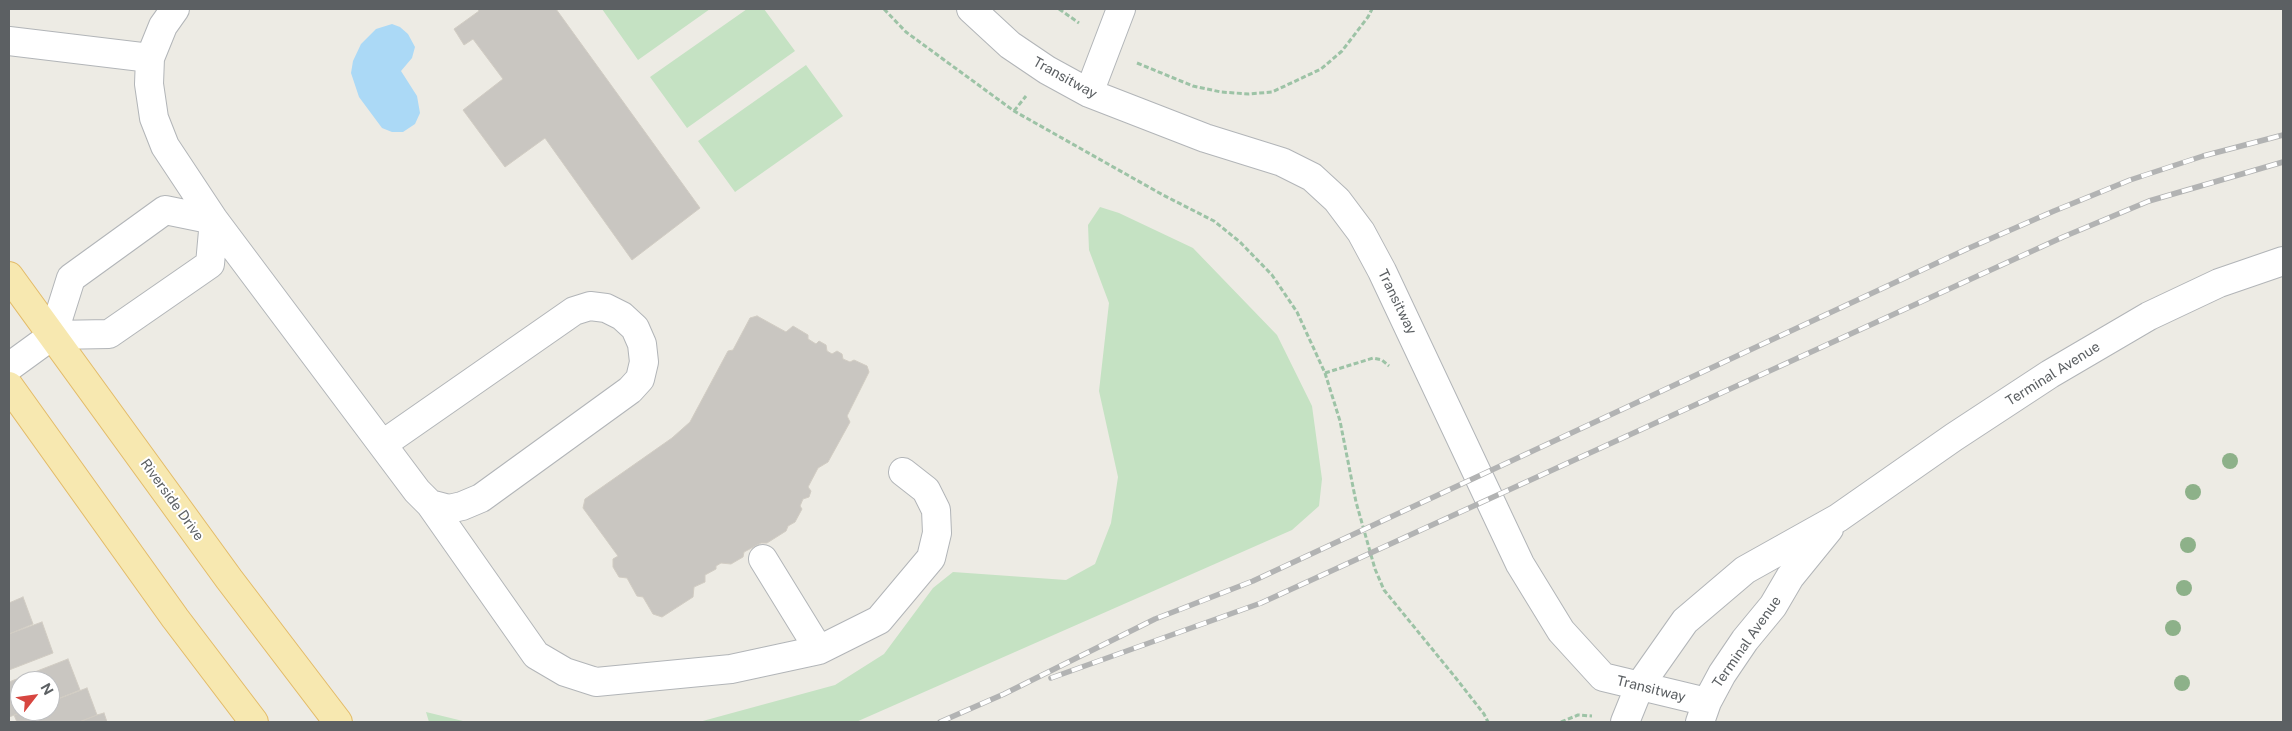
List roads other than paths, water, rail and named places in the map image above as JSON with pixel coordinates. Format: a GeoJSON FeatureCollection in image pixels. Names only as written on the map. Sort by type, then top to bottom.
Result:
{"type":"FeatureCollection","features":[{"type":"Feature","properties":{"kind":"main road","name":"Riverside Drive"},"geometry":{"type":"LineString","coordinates":[[9,276],[229,579],[338,722]]}},
{"type":"Feature","properties":{"kind":"main road"},"geometry":{"type":"LineString","coordinates":[[9,386],[175,618],[254,722]]}},
{"type":"Feature","properties":{"kind":"street"},"geometry":{"type":"LineString","coordinates":[[175,9],[163,26],[150,58],[149,84],[154,118],[165,146],[214,220],[417,491],[430,504],[536,655],[565,672],[596,682],[731,670],[819,650],[879,620],[931,558],[937,534],[936,510],[926,490],[903,472]]}},
{"type":"Feature","properties":{"kind":"street","name":"Transitway"},"geometry":{"type":"LineString","coordinates":[[971,9],[1010,45],[1047,70],[1088,92],[1205,138],[1282,162],[1312,177],[1337,200],[1361,232],[1382,271],[1520,564],[1561,631],[1603,677],[1640,685],[1703,712]]}},
{"type":"Feature","properties":{"kind":"street"},"geometry":{"type":"LineString","coordinates":[[1088,92],[1107,49],[1121,9]]}},
{"type":"Feature","properties":{"kind":"street"},"geometry":{"type":"LineString","coordinates":[[9,41],[150,58]]}},
{"type":"Feature","properties":{"kind":"street"},"geometry":{"type":"LineString","coordinates":[[53,335],[71,278],[165,210],[214,220]]}},
{"type":"Feature","properties":{"kind":"street"},"geometry":{"type":"LineString","coordinates":[[9,367],[53,335],[109,334],[210,264],[214,220]]}},
{"type":"Feature","properties":{"kind":"street","name":"Terminal Avenue"},"geometry":{"type":"LineString","coordinates":[[1625,722],[1640,685],[1685,621],[1745,570],[1838,518],[1954,437],[2050,374],[2149,316],[2220,283],[2283,261]]}},
{"type":"Feature","properties":{"kind":"street"},"geometry":{"type":"LineString","coordinates":[[383,444],[574,311],[590,306],[606,308],[622,316],[635,328],[642,344],[644,362],[640,379],[630,390],[481,498],[449,509],[430,504]]}},
{"type":"Feature","properties":{"kind":"street","name":"Terminal Avenue"},"geometry":{"type":"LineString","coordinates":[[1703,712],[1722,674],[1745,640],[1773,606],[1790,577],[1838,518]]}},
{"type":"Feature","properties":{"kind":"street"},"geometry":{"type":"LineString","coordinates":[[763,559],[819,650]]}},
{"type":"Feature","properties":{"kind":"water"},"geometry":{"type":"Polygon","coordinates":[[[392,24],[400,27],[408,34],[415,47],[412,58],[401,71],[417,96],[420,113],[415,124],[403,132],[392,132],[382,128],[359,97],[351,73],[353,61],[361,44],[376,29],[392,24]]]}},
{"type":"Feature","properties":{"kind":"railway"},"geometry":{"type":"LineString","coordinates":[[940,722],[1004,694],[1155,619],[1253,581],[1967,249],[2130,180],[2203,156],[2283,135]]}},
{"type":"Feature","properties":{"kind":"railway"},"geometry":{"type":"LineString","coordinates":[[1051,678],[1261,603],[2063,237],[2149,201],[2283,162]]}}]}
